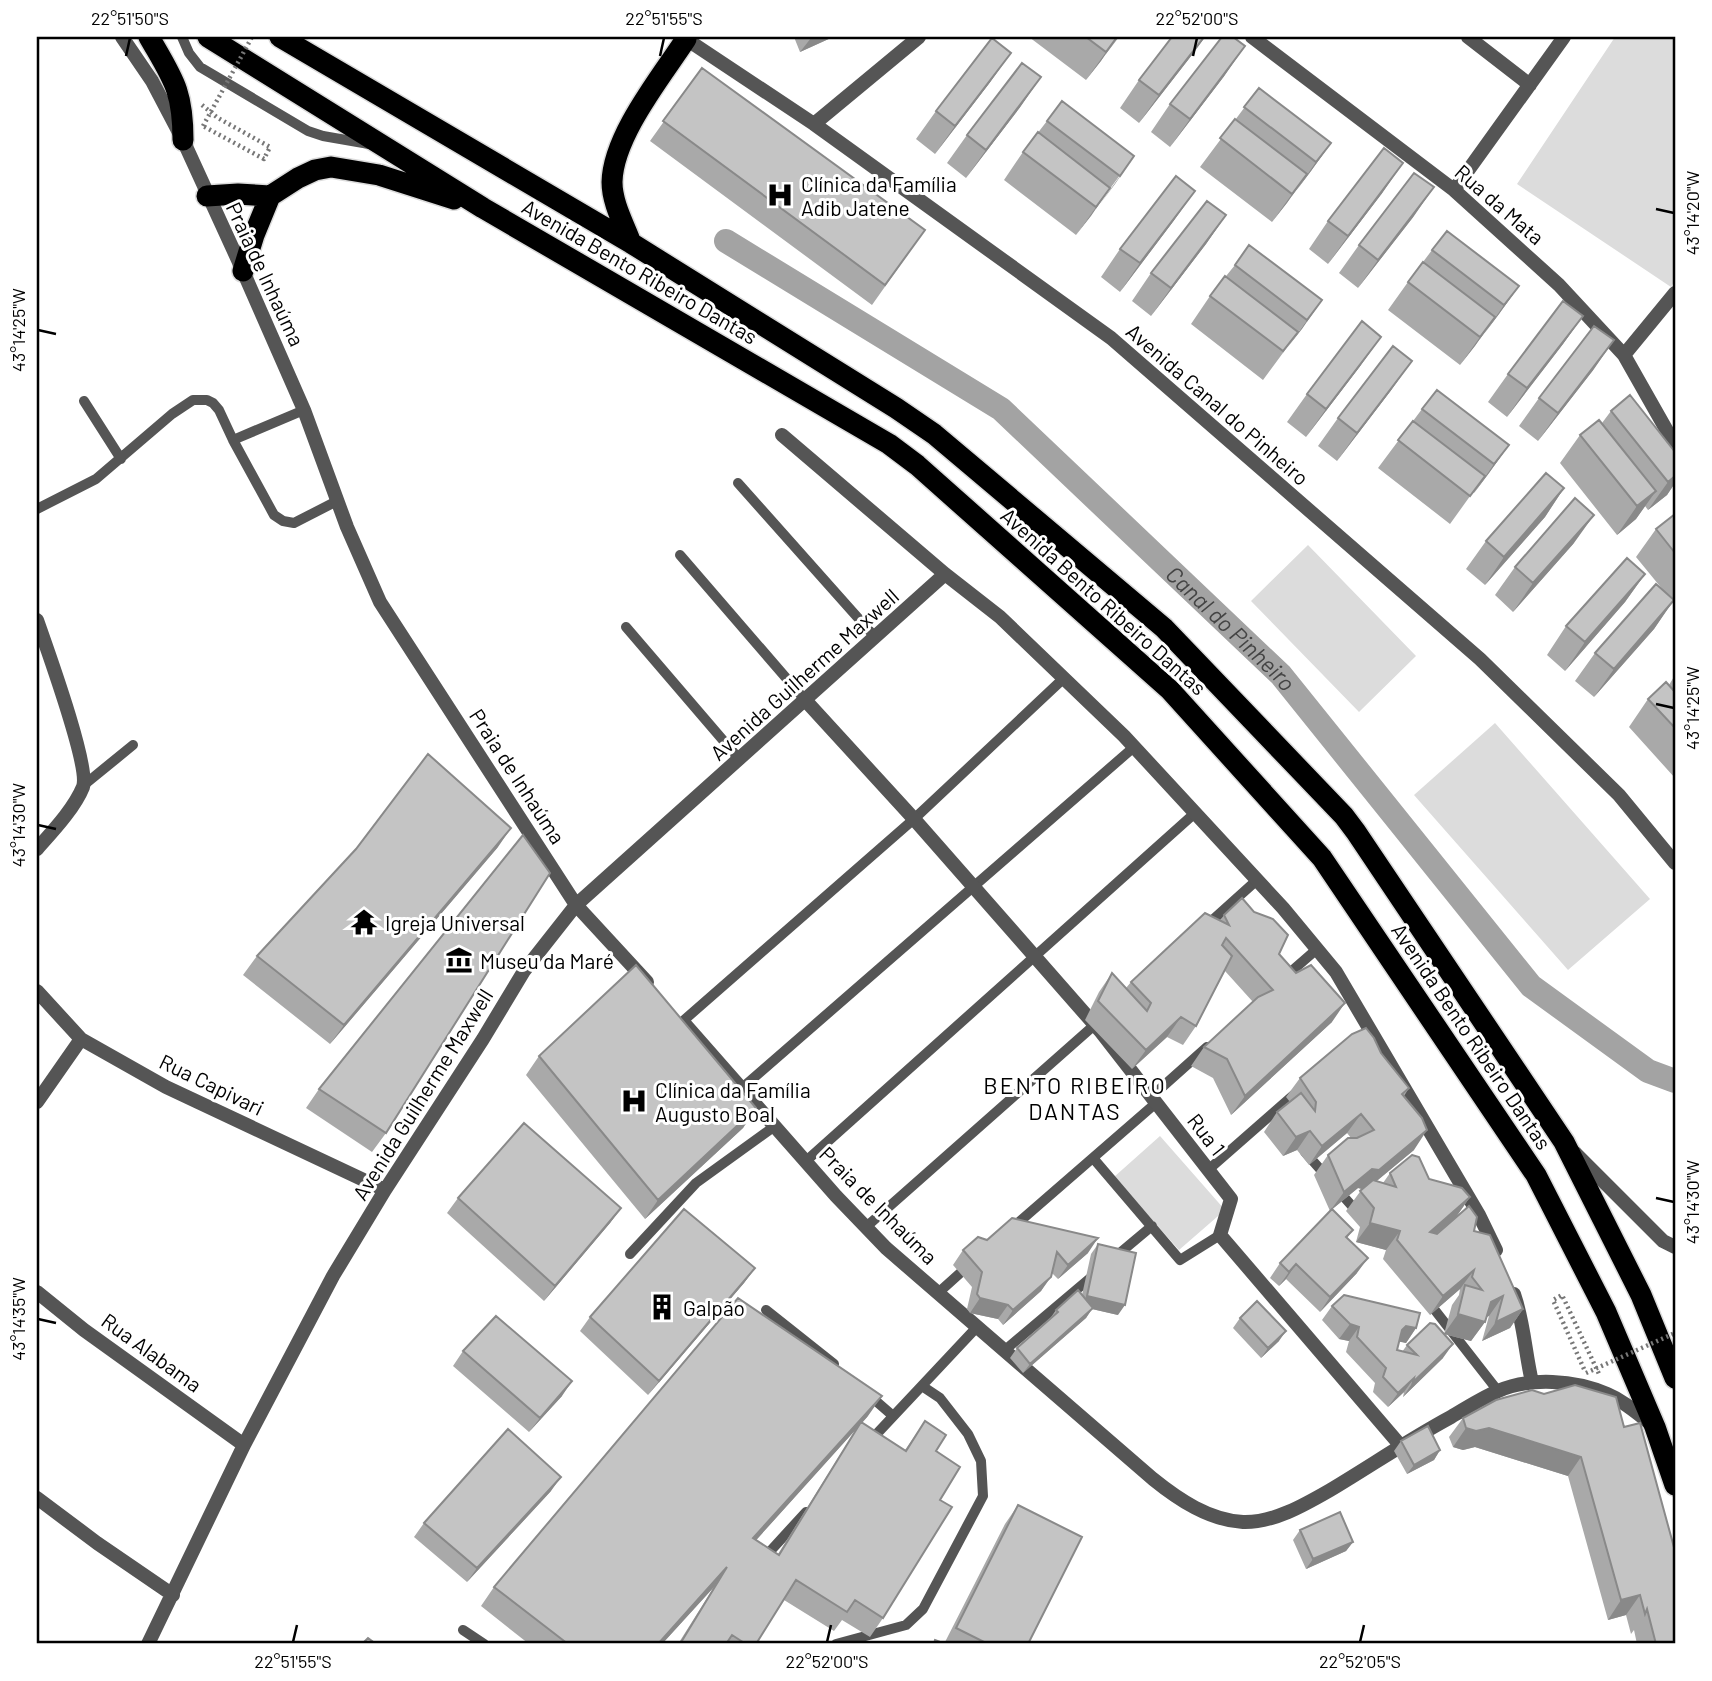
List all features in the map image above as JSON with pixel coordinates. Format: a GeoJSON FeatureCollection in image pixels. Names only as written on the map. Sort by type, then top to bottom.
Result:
{"type":"FeatureCollection","features":[{"type":"Feature","properties":{"kind":"highway"},"geometry":{"type":"LineString","coordinates":[[149,37],[177,85],[183,114],[183,141]]}},
{"type":"Feature","properties":{"kind":"highway","name":"Avenida Bento Ribeiro Dantas"},"geometry":{"type":"LineString","coordinates":[[208,37],[482,208],[896,449],[1170,690],[1322,858],[1536,1175],[1606,1312],[1655,1427],[1675,1485]]}},
{"type":"Feature","properties":{"kind":"highway","name":"Avenida Bento Ribeiro Dantas"},"geometry":{"type":"LineString","coordinates":[[280,37],[631,243],[915,421],[1164,628],[1344,816],[1564,1142],[1641,1295],[1675,1378]]}},
{"type":"Feature","properties":{"kind":"highway"},"geometry":{"type":"LineString","coordinates":[[631,243],[614,200],[614,162],[628,128],[684,38]]}},
{"type":"Feature","properties":{"kind":"highway"},"geometry":{"type":"LineString","coordinates":[[207,196],[270,196],[307,174],[331,167],[379,175],[482,208]]}},
{"type":"Feature","properties":{"kind":"highway"},"geometry":{"type":"LineString","coordinates":[[243,271],[270,196]]}},
{"type":"Feature","properties":{"kind":"street","name":"Praia de Inhaúma"},"geometry":{"type":"LineString","coordinates":[[122,37],[152,81],[243,271],[304,410],[362,566],[380,602],[576,905],[656,992]]}},
{"type":"Feature","properties":{"kind":"street"},"geometry":{"type":"LineString","coordinates":[[814,124],[919,37]]}},
{"type":"Feature","properties":{"kind":"street","name":"Rua da Mata"},"geometry":{"type":"LineString","coordinates":[[1252,37],[1454,190],[1559,285],[1624,355],[1675,445]]}},
{"type":"Feature","properties":{"kind":"street"},"geometry":{"type":"LineString","coordinates":[[1468,37],[1530,85]]}},
{"type":"Feature","properties":{"kind":"street"},"geometry":{"type":"LineString","coordinates":[[1454,190],[1564,37]]}},
{"type":"Feature","properties":{"kind":"street","name":"Avenida Canal do Pinheiro"},"geometry":{"type":"LineString","coordinates":[[684,38],[814,124],[1111,338],[1480,659],[1619,795],[1675,863]]}},
{"type":"Feature","properties":{"kind":"street"},"geometry":{"type":"LineString","coordinates":[[1624,355],[1675,293]]}},
{"type":"Feature","properties":{"kind":"street"},"geometry":{"type":"LineString","coordinates":[[782,435],[945,574],[1000,617],[1064,678],[1134,747],[1317,948],[1336,972],[1364,1032],[1479,1215],[1522,1316],[1525,1353],[1532,1382]]}},
{"type":"Feature","properties":{"kind":"street","name":"Avenida Guilherme Maxwell"},"geometry":{"type":"LineString","coordinates":[[148,1644],[244,1444],[333,1276],[524,971],[576,905],[945,574]]}},
{"type":"Feature","properties":{"kind":"street"},"geometry":{"type":"LineString","coordinates":[[37,849],[75,801],[84,785],[83,769],[75,740],[38,624]]}},
{"type":"Feature","properties":{"kind":"street","name":"Rua 1"},"geometry":{"type":"LineString","coordinates":[[806,701],[1035,957],[1100,1020],[1154,1100],[1231,1199],[1220,1235]]}},
{"type":"Feature","properties":{"kind":"street","name":"Rua Capivari"},"geometry":{"type":"LineString","coordinates":[[37,991],[81,1039],[166,1087],[386,1190]]}},
{"type":"Feature","properties":{"kind":"street","name":"Praia de Inhaúma"},"geometry":{"type":"LineString","coordinates":[[678,1016],[886,1248],[1178,1499],[1208,1514],[1232,1521],[1262,1521],[1305,1505],[1400,1445],[1498,1391],[1532,1382],[1586,1386],[1608,1394],[1655,1427]]}},
{"type":"Feature","properties":{"kind":"street"},"geometry":{"type":"LineString","coordinates":[[37,1102],[81,1039]]}},
{"type":"Feature","properties":{"kind":"street"},"geometry":{"type":"LineString","coordinates":[[1564,1142],[1664,1241],[1675,1247]]}},
{"type":"Feature","properties":{"kind":"street"},"geometry":{"type":"LineString","coordinates":[[1220,1235],[1400,1445]]}},
{"type":"Feature","properties":{"kind":"street","name":"Rua Alabama"},"geometry":{"type":"LineString","coordinates":[[37,1292],[84,1330],[244,1444]]}},
{"type":"Feature","properties":{"kind":"street"},"geometry":{"type":"LineString","coordinates":[[37,1498],[173,1595]]}},
{"type":"Feature","properties":{"kind":"lane"},"geometry":{"type":"LineString","coordinates":[[182,37],[189,53],[201,67],[308,131],[383,146]]}},
{"type":"Feature","properties":{"kind":"lane"},"geometry":{"type":"LineString","coordinates":[[84,401],[121,459]]}},
{"type":"Feature","properties":{"kind":"lane"},"geometry":{"type":"LineString","coordinates":[[37,509],[96,480],[172,414],[193,401],[213,403],[219,410],[274,515],[283,521],[295,523],[337,501]]}},
{"type":"Feature","properties":{"kind":"lane"},"geometry":{"type":"LineString","coordinates":[[233,440],[304,410]]}},
{"type":"Feature","properties":{"kind":"lane"},"geometry":{"type":"LineString","coordinates":[[738,483],[875,637]]}},
{"type":"Feature","properties":{"kind":"lane"},"geometry":{"type":"LineString","coordinates":[[680,555],[806,701]]}},
{"type":"Feature","properties":{"kind":"lane"},"geometry":{"type":"LineString","coordinates":[[626,627],[740,760]]}},
{"type":"Feature","properties":{"kind":"lane"},"geometry":{"type":"LineString","coordinates":[[678,1016],[914,819],[1064,678]]}},
{"type":"Feature","properties":{"kind":"lane"},"geometry":{"type":"LineString","coordinates":[[84,785],[133,746]]}},
{"type":"Feature","properties":{"kind":"lane"},"geometry":{"type":"LineString","coordinates":[[742,1088],[1134,747]]}},
{"type":"Feature","properties":{"kind":"lane"},"geometry":{"type":"LineString","coordinates":[[806,1161],[1195,813]]}},
{"type":"Feature","properties":{"kind":"lane"},"geometry":{"type":"LineString","coordinates":[[1196,934],[1257,880]]}},
{"type":"Feature","properties":{"kind":"lane"},"geometry":{"type":"LineString","coordinates":[[1275,986],[1317,948]]}},
{"type":"Feature","properties":{"kind":"lane"},"geometry":{"type":"LineString","coordinates":[[866,1227],[1100,1020]]}},
{"type":"Feature","properties":{"kind":"lane"},"geometry":{"type":"LineString","coordinates":[[1000,1238],[1093,1158],[1213,1042]]}},
{"type":"Feature","properties":{"kind":"lane"},"geometry":{"type":"LineString","coordinates":[[1208,1170],[1301,1088]]}},
{"type":"Feature","properties":{"kind":"lane"},"geometry":{"type":"LineString","coordinates":[[1272,1114],[1281,1124]]}},
{"type":"Feature","properties":{"kind":"lane"},"geometry":{"type":"LineString","coordinates":[[630,1254],[696,1183],[775,1126]]}},
{"type":"Feature","properties":{"kind":"lane"},"geometry":{"type":"LineString","coordinates":[[1299,1145],[1362,1217]]}},
{"type":"Feature","properties":{"kind":"lane"},"geometry":{"type":"LineString","coordinates":[[1093,1158],[1180,1259],[1220,1235]]}},
{"type":"Feature","properties":{"kind":"lane"},"geometry":{"type":"LineString","coordinates":[[1110,1261],[1152,1226]]}},
{"type":"Feature","properties":{"kind":"lane"},"geometry":{"type":"LineString","coordinates":[[938,1293],[979,1256]]}},
{"type":"Feature","properties":{"kind":"lane"},"geometry":{"type":"LineString","coordinates":[[1004,1350],[1099,1270]]}},
{"type":"Feature","properties":{"kind":"lane"},"geometry":{"type":"LineString","coordinates":[[1422,1293],[1498,1391]]}},
{"type":"Feature","properties":{"kind":"lane"},"geometry":{"type":"LineString","coordinates":[[766,1310],[839,1369]]}},
{"type":"Feature","properties":{"kind":"lane"},"geometry":{"type":"LineString","coordinates":[[864,1447],[977,1326]]}},
{"type":"Feature","properties":{"kind":"lane"},"geometry":{"type":"LineString","coordinates":[[857,1384],[892,1415]]}},
{"type":"Feature","properties":{"kind":"lane"},"geometry":{"type":"LineString","coordinates":[[836,1644],[906,1625],[923,1609],[984,1496],[981,1461],[968,1434],[940,1398],[922,1386]]}},
{"type":"Feature","properties":{"kind":"lane"},"geometry":{"type":"LineString","coordinates":[[752,1572],[818,1499]]}},
{"type":"Feature","properties":{"kind":"lane"},"geometry":{"type":"LineString","coordinates":[[463,1630],[484,1644]]}},
{"type":"Feature","properties":{"kind":"path"},"geometry":{"type":"LineString","coordinates":[[218,118],[270,147],[264,159],[203,126],[252,37]]}},
{"type":"Feature","properties":{"kind":"path"},"geometry":{"type":"LineString","coordinates":[[1608,1394],[1562,1295],[1553,1300],[1586,1373],[1675,1333]]}},
{"type":"Feature","properties":{"kind":"shaded area"},"geometry":{"type":"Polygon","coordinates":[[[1615,37],[1675,37],[1675,280],[1671,287],[1517,184],[1615,37]]]}},
{"type":"Feature","properties":{"kind":"shaded area"},"geometry":{"type":"Polygon","coordinates":[[[1308,545],[1416,656],[1359,712],[1251,601],[1308,545]]]}},
{"type":"Feature","properties":{"kind":"shaded area"},"geometry":{"type":"Polygon","coordinates":[[[1495,723],[1650,899],[1568,970],[1414,795],[1495,723]]]}},
{"type":"Feature","properties":{"kind":"shaded area"},"geometry":{"type":"Polygon","coordinates":[[[1160,1136],[1225,1210],[1179,1250],[1114,1177],[1160,1136]]]}},
{"type":"Feature","properties":{"kind":"building"},"geometry":{"type":"Polygon","coordinates":[[[1086,37],[1117,37],[1106,52],[1086,37]]]}},
{"type":"Feature","properties":{"kind":"building"},"geometry":{"type":"Polygon","coordinates":[[[1172,37],[1204,37],[1159,95],[1139,80],[1172,37]]]}},
{"type":"Feature","properties":{"kind":"building"},"geometry":{"type":"Polygon","coordinates":[[[1222,37],[1233,37],[1245,46],[1190,119],[1170,104],[1222,37]]]}},
{"type":"Feature","properties":{"kind":"building"},"geometry":{"type":"Polygon","coordinates":[[[992,38],[1011,53],[955,126],[936,111],[992,38]]]}},
{"type":"Feature","properties":{"kind":"building"},"geometry":{"type":"Polygon","coordinates":[[[1022,63],[1041,77],[986,150],[967,135],[1022,63]]]}},
{"type":"Feature","properties":{"kind":"building","name":"Clínica da Família Adib Jatene"},"geometry":{"type":"Polygon","coordinates":[[[702,68],[925,230],[885,285],[663,121],[702,68]]]}},
{"type":"Feature","properties":{"kind":"building"},"geometry":{"type":"Polygon","coordinates":[[[1259,88],[1331,143],[1316,162],[1244,107],[1259,88]]]}},
{"type":"Feature","properties":{"kind":"building"},"geometry":{"type":"Polygon","coordinates":[[[1062,101],[1134,156],[1120,176],[1047,121],[1062,101]]]}},
{"type":"Feature","properties":{"kind":"building"},"geometry":{"type":"Polygon","coordinates":[[[1235,119],[1307,174],[1292,194],[1220,138],[1235,119]]]}},
{"type":"Feature","properties":{"kind":"building"},"geometry":{"type":"Polygon","coordinates":[[[1038,132],[1110,188],[1096,207],[1023,152],[1038,132]]]}},
{"type":"Feature","properties":{"kind":"building"},"geometry":{"type":"Polygon","coordinates":[[[1384,148],[1403,163],[1348,236],[1328,221],[1384,148]]]}},
{"type":"Feature","properties":{"kind":"building"},"geometry":{"type":"Polygon","coordinates":[[[1414,173],[1434,187],[1378,260],[1359,245],[1414,173]]]}},
{"type":"Feature","properties":{"kind":"building"},"geometry":{"type":"Polygon","coordinates":[[[1176,176],[1195,191],[1140,263],[1120,249],[1176,176]]]}},
{"type":"Feature","properties":{"kind":"building"},"geometry":{"type":"Polygon","coordinates":[[[1207,201],[1226,215],[1171,288],[1151,273],[1207,201]]]}},
{"type":"Feature","properties":{"kind":"building"},"geometry":{"type":"Polygon","coordinates":[[[1447,231],[1519,286],[1504,305],[1432,250],[1447,231]]]}},
{"type":"Feature","properties":{"kind":"building"},"geometry":{"type":"Polygon","coordinates":[[[1249,245],[1322,300],[1307,320],[1235,265],[1249,245]]]}},
{"type":"Feature","properties":{"kind":"building"},"geometry":{"type":"Polygon","coordinates":[[[1423,262],[1495,317],[1480,337],[1408,282],[1423,262]]]}},
{"type":"Feature","properties":{"kind":"building"},"geometry":{"type":"Polygon","coordinates":[[[1225,276],[1298,332],[1283,351],[1210,296],[1225,276]]]}},
{"type":"Feature","properties":{"kind":"building"},"geometry":{"type":"Polygon","coordinates":[[[1563,301],[1583,316],[1527,388],[1508,374],[1563,301]]]}},
{"type":"Feature","properties":{"kind":"building"},"geometry":{"type":"Polygon","coordinates":[[[1362,321],[1381,337],[1326,409],[1307,394],[1362,321]]]}},
{"type":"Feature","properties":{"kind":"building"},"geometry":{"type":"Polygon","coordinates":[[[1594,326],[1614,340],[1558,413],[1539,398],[1594,326]]]}},
{"type":"Feature","properties":{"kind":"building"},"geometry":{"type":"Polygon","coordinates":[[[1393,346],[1412,361],[1357,433],[1338,418],[1393,346]]]}},
{"type":"Feature","properties":{"kind":"building"},"geometry":{"type":"Polygon","coordinates":[[[1437,390],[1509,445],[1494,464],[1422,409],[1437,390]]]}},
{"type":"Feature","properties":{"kind":"building"},"geometry":{"type":"Polygon","coordinates":[[[1630,395],[1675,452],[1675,476],[1668,482],[1611,411],[1630,395]]]}},
{"type":"Feature","properties":{"kind":"building"},"geometry":{"type":"Polygon","coordinates":[[[1599,420],[1656,491],[1637,506],[1580,435],[1599,420]]]}},
{"type":"Feature","properties":{"kind":"building"},"geometry":{"type":"Polygon","coordinates":[[[1413,421],[1485,476],[1470,496],[1398,440],[1413,421]]]}},
{"type":"Feature","properties":{"kind":"building"},"geometry":{"type":"Polygon","coordinates":[[[1546,473],[1564,488],[1504,557],[1486,541],[1546,473]]]}},
{"type":"Feature","properties":{"kind":"building"},"geometry":{"type":"Polygon","coordinates":[[[1575,498],[1594,515],[1533,583],[1515,567],[1575,498]]]}},
{"type":"Feature","properties":{"kind":"building"},"geometry":{"type":"Polygon","coordinates":[[[1675,514],[1675,553],[1656,529],[1675,514]]]}},
{"type":"Feature","properties":{"kind":"building"},"geometry":{"type":"Polygon","coordinates":[[[1627,558],[1645,574],[1585,642],[1566,626],[1627,558]]]}},
{"type":"Feature","properties":{"kind":"building"},"geometry":{"type":"Polygon","coordinates":[[[1656,584],[1674,600],[1614,669],[1595,653],[1656,584]]]}},
{"type":"Feature","properties":{"kind":"building"},"geometry":{"type":"Polygon","coordinates":[[[1666,682],[1675,692],[1675,728],[1648,699],[1666,682]]]}},
{"type":"Feature","properties":{"kind":"building","name":"Igreja Universal"},"geometry":{"type":"Polygon","coordinates":[[[428,754],[511,828],[344,1025],[257,956],[356,849],[428,754]]]}},
{"type":"Feature","properties":{"kind":"building","name":"Museu da Maré"},"geometry":{"type":"Polygon","coordinates":[[[523,835],[550,873],[386,1133],[319,1089],[523,835]]]}},
{"type":"Feature","properties":{"kind":"building"},"geometry":{"type":"Polygon","coordinates":[[[1242,898],[1254,912],[1273,919],[1288,935],[1279,954],[1296,973],[1311,965],[1345,1003],[1245,1096],[1227,1059],[1204,1047],[1258,997],[1273,990],[1226,938],[1222,945],[1232,956],[1196,1026],[1181,1017],[1146,1050],[1098,1001],[1112,973],[1147,1011],[1151,1003],[1131,982],[1205,913],[1229,925],[1224,915],[1242,898]]]}},
{"type":"Feature","properties":{"kind":"building","name":"Clínica da Família Augusto Boal"},"geometry":{"type":"Polygon","coordinates":[[[636,965],[756,1108],[658,1200],[539,1056],[636,965]]]}},
{"type":"Feature","properties":{"kind":"building"},"geometry":{"type":"Polygon","coordinates":[[[1366,1028],[1381,1053],[1409,1088],[1402,1094],[1422,1118],[1427,1130],[1379,1170],[1372,1169],[1344,1192],[1328,1155],[1348,1138],[1357,1138],[1374,1130],[1361,1114],[1322,1146],[1310,1131],[1296,1137],[1277,1112],[1301,1093],[1315,1111],[1316,1102],[1300,1078],[1352,1034],[1366,1028]]]}},
{"type":"Feature","properties":{"kind":"building"},"geometry":{"type":"Polygon","coordinates":[[[524,1123],[621,1208],[555,1286],[458,1198],[524,1123]]]}},
{"type":"Feature","properties":{"kind":"building"},"geometry":{"type":"Polygon","coordinates":[[[1412,1155],[1419,1157],[1429,1179],[1462,1188],[1470,1197],[1430,1232],[1437,1234],[1469,1206],[1477,1217],[1474,1231],[1490,1235],[1523,1309],[1496,1322],[1503,1296],[1491,1302],[1485,1322],[1458,1314],[1465,1285],[1482,1290],[1472,1277],[1474,1270],[1443,1296],[1397,1240],[1400,1231],[1370,1223],[1374,1208],[1360,1191],[1373,1180],[1396,1187],[1390,1173],[1412,1155]]]}},
{"type":"Feature","properties":{"kind":"building","name":"Galpão"},"geometry":{"type":"Polygon","coordinates":[[[684,1209],[755,1268],[659,1381],[590,1317],[684,1209]]]}},
{"type":"Feature","properties":{"kind":"building"},"geometry":{"type":"Polygon","coordinates":[[[1332,1209],[1353,1230],[1346,1237],[1368,1258],[1330,1297],[1296,1264],[1289,1272],[1280,1263],[1332,1209]]]}},
{"type":"Feature","properties":{"kind":"building"},"geometry":{"type":"Polygon","coordinates":[[[1012,1218],[1098,1238],[1068,1265],[1057,1252],[1051,1277],[1013,1310],[1008,1305],[980,1298],[977,1294],[982,1272],[963,1250],[978,1237],[987,1240],[1012,1218]]]}},
{"type":"Feature","properties":{"kind":"building"},"geometry":{"type":"Polygon","coordinates":[[[1098,1244],[1136,1253],[1125,1305],[1087,1296],[1098,1244]]]}},
{"type":"Feature","properties":{"kind":"building"},"geometry":{"type":"Polygon","coordinates":[[[1078,1290],[1093,1308],[1030,1364],[1017,1348],[1058,1312],[1056,1310],[1078,1290]]]}},
{"type":"Feature","properties":{"kind":"building"},"geometry":{"type":"Polygon","coordinates":[[[1344,1295],[1420,1313],[1416,1328],[1406,1326],[1402,1330],[1397,1350],[1417,1355],[1407,1345],[1430,1323],[1435,1324],[1453,1344],[1398,1393],[1383,1377],[1386,1368],[1357,1337],[1359,1327],[1350,1324],[1332,1306],[1344,1295]]]}},
{"type":"Feature","properties":{"kind":"building"},"geometry":{"type":"Polygon","coordinates":[[[738,1298],[882,1396],[753,1538],[779,1555],[861,1422],[906,1451],[925,1421],[946,1435],[936,1451],[960,1467],[940,1500],[952,1507],[883,1618],[855,1600],[847,1612],[796,1580],[756,1644],[746,1644],[732,1635],[726,1644],[680,1644],[727,1567],[658,1644],[568,1644],[494,1587],[738,1298]]]}},
{"type":"Feature","properties":{"kind":"building"},"geometry":{"type":"Polygon","coordinates":[[[1257,1301],[1286,1331],[1268,1348],[1240,1318],[1257,1301]]]}},
{"type":"Feature","properties":{"kind":"building"},"geometry":{"type":"Polygon","coordinates":[[[496,1316],[572,1381],[540,1418],[463,1351],[496,1316]]]}},
{"type":"Feature","properties":{"kind":"building"},"geometry":{"type":"Polygon","coordinates":[[[1575,1385],[1616,1397],[1624,1427],[1640,1423],[1675,1551],[1675,1644],[1656,1644],[1647,1609],[1645,1614],[1640,1595],[1621,1600],[1581,1457],[1489,1428],[1476,1431],[1466,1428],[1463,1418],[1496,1400],[1532,1390],[1544,1394],[1575,1385]]]}},
{"type":"Feature","properties":{"kind":"building"},"geometry":{"type":"Polygon","coordinates":[[[1428,1426],[1440,1450],[1414,1465],[1401,1441],[1428,1426]]]}},
{"type":"Feature","properties":{"kind":"building"},"geometry":{"type":"Polygon","coordinates":[[[508,1429],[561,1477],[477,1568],[424,1523],[508,1429]]]}},
{"type":"Feature","properties":{"kind":"building"},"geometry":{"type":"Polygon","coordinates":[[[1018,1505],[1082,1537],[1028,1644],[988,1644],[956,1628],[1018,1505]]]}},
{"type":"Feature","properties":{"kind":"building"},"geometry":{"type":"Polygon","coordinates":[[[1340,1512],[1353,1542],[1313,1559],[1300,1530],[1340,1512]]]}},
{"type":"Feature","properties":{"kind":"building"},"geometry":{"type":"Polygon","coordinates":[[[368,1638],[376,1644],[362,1644],[368,1638]]]}},
{"type":"Feature","properties":{"kind":"waterway","name":"Canal do Pinheiro"},"geometry":{"type":"LineString","coordinates":[[726,241],[1001,409],[1281,675],[1531,986],[1648,1071],[1675,1081]]}},
{"type":"Feature","properties":{"kind":"place","name":"Clínica da Família Adib Jatene"},"geometry":{"type":"Point","coordinates":[780,195]}},
{"type":"Feature","properties":{"kind":"place","name":"Igreja Universal"},"geometry":{"type":"Point","coordinates":[364,922]}},
{"type":"Feature","properties":{"kind":"place","name":"Museu da Maré"},"geometry":{"type":"Point","coordinates":[459,960]}},
{"type":"Feature","properties":{"kind":"place","name":"Clínica da Família Augusto Boal"},"geometry":{"type":"Point","coordinates":[634,1101]}},
{"type":"Feature","properties":{"kind":"place","name":"Galpão"},"geometry":{"type":"Point","coordinates":[662,1307]}},
{"type":"Feature","properties":{"kind":"district","name":"BENTO RIBEIRO DANTAS"},"geometry":{"type":"Point","coordinates":[1075,1098]}}]}
